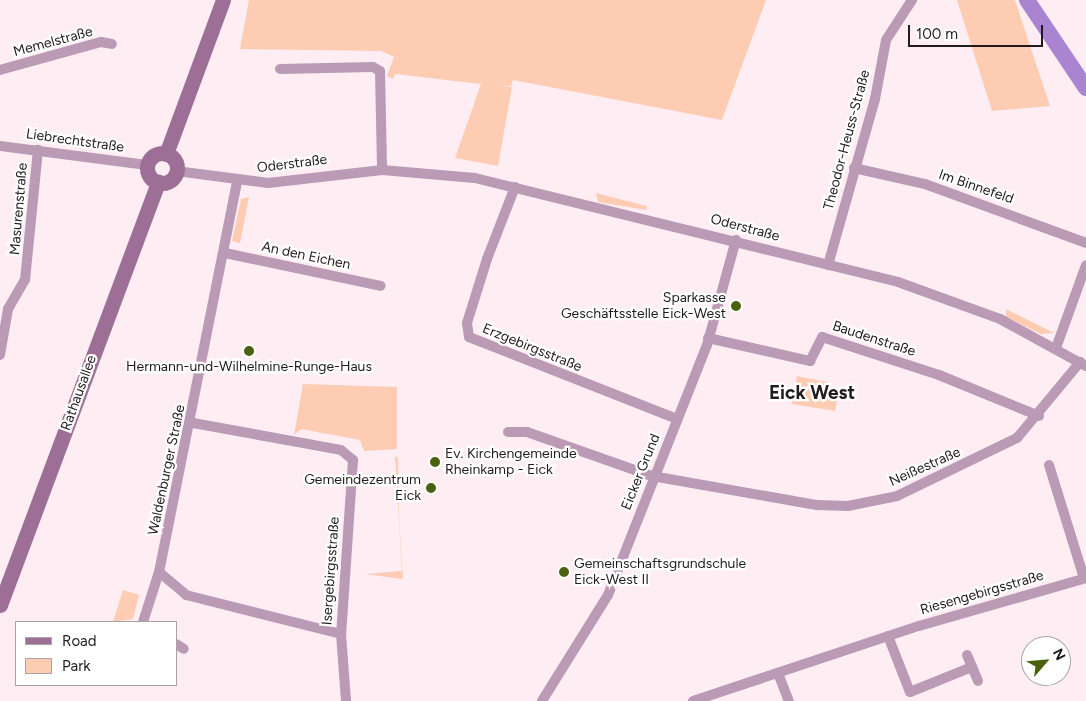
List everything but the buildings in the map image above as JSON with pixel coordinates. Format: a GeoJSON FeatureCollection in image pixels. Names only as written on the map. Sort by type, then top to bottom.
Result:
{"type":"FeatureCollection","features":[{"type":"Feature","properties":{"kind":"street"},"geometry":{"type":"LineString","coordinates":[[166,154],[224,0]]}},
{"type":"Feature","properties":{"kind":"street","name":"Theodor-Heuss-Straße"},"geometry":{"type":"LineString","coordinates":[[828,264],[875,99],[886,40],[912,0]]}},
{"type":"Feature","properties":{"kind":"street","name":"Memelstraße"},"geometry":{"type":"LineString","coordinates":[[0,70],[101,42],[112,44]]}},
{"type":"Feature","properties":{"kind":"street"},"geometry":{"type":"LineString","coordinates":[[280,69],[374,68],[380,72],[382,170]]}},
{"type":"Feature","properties":{"kind":"street","name":"Liebrechtstraße"},"geometry":{"type":"LineString","coordinates":[[0,146],[147,165]]}},
{"type":"Feature","properties":{"kind":"street","name":"Masurenstraße"},"geometry":{"type":"LineString","coordinates":[[0,355],[8,309],[25,280],[38,150]]}},
{"type":"Feature","properties":{"kind":"street"},"geometry":{"type":"LineString","coordinates":[[166,154],[175,163],[176,171],[169,180],[158,182],[149,176],[147,165],[153,156],[166,154]]}},
{"type":"Feature","properties":{"kind":"street","name":"Im Binnefeld"},"geometry":{"type":"LineString","coordinates":[[854,168],[925,184],[1086,243]]}},
{"type":"Feature","properties":{"kind":"street","name":"Oderstraße"},"geometry":{"type":"LineString","coordinates":[[176,171],[237,182],[268,183],[382,170],[476,178],[736,240],[828,264],[950,300],[1056,348],[1083,364]]}},
{"type":"Feature","properties":{"kind":"street","name":"Rathausallee"},"geometry":{"type":"LineString","coordinates":[[0,605],[158,182]]}},
{"type":"Feature","properties":{"kind":"street","name":"Waldenburger Straße"},"geometry":{"type":"LineString","coordinates":[[144,621],[159,572],[192,423],[237,182]]}},
{"type":"Feature","properties":{"kind":"street","name":"Erzgebirgsstraße"},"geometry":{"type":"LineString","coordinates":[[515,187],[467,323],[470,338],[678,419]]}},
{"type":"Feature","properties":{"kind":"street","name":"Eicker Grund"},"geometry":{"type":"LineString","coordinates":[[542,701],[608,595],[652,476],[678,419],[708,338],[736,240]]}},
{"type":"Feature","properties":{"kind":"street","name":"An den Eichen"},"geometry":{"type":"LineString","coordinates":[[225,253],[381,286]]}},
{"type":"Feature","properties":{"kind":"street"},"geometry":{"type":"LineString","coordinates":[[1056,348],[1086,265]]}},
{"type":"Feature","properties":{"kind":"street","name":"Baudenstraße"},"geometry":{"type":"LineString","coordinates":[[708,338],[810,361],[822,336],[939,375],[1039,416]]}},
{"type":"Feature","properties":{"kind":"street","name":"Neißestraße"},"geometry":{"type":"LineString","coordinates":[[508,432],[527,432],[652,476],[817,505],[848,506],[897,496],[930,483],[1017,438],[1039,416],[1083,364]]}},
{"type":"Feature","properties":{"kind":"street","name":"Isergebirgsstraße"},"geometry":{"type":"LineString","coordinates":[[192,423],[341,450],[353,460],[341,634],[346,701]]}},
{"type":"Feature","properties":{"kind":"street","name":"Riesengebirgsstraße"},"geometry":{"type":"LineString","coordinates":[[694,701],[888,636],[1085,578],[1049,465]]}},
{"type":"Feature","properties":{"kind":"street"},"geometry":{"type":"LineString","coordinates":[[159,572],[186,595],[341,634]]}},
{"type":"Feature","properties":{"kind":"street"},"geometry":{"type":"LineString","coordinates":[[888,636],[910,692],[972,667]]}},
{"type":"Feature","properties":{"kind":"street"},"geometry":{"type":"LineString","coordinates":[[967,656],[978,681]]}},
{"type":"Feature","properties":{"kind":"street"},"geometry":{"type":"LineString","coordinates":[[778,673],[789,701]]}},
{"type":"Feature","properties":{"kind":"green space"},"geometry":{"type":"Polygon","coordinates":[[[249,0],[766,0],[722,120],[513,80],[511,86],[497,85],[512,87],[498,166],[455,158],[481,84],[395,74],[393,79],[387,76],[394,57],[381,51],[240,49],[249,0]]]}},
{"type":"Feature","properties":{"kind":"green space"},"geometry":{"type":"Polygon","coordinates":[[[957,0],[1015,0],[1050,106],[992,111],[957,0]]]}},
{"type":"Feature","properties":{"kind":"green space"},"geometry":{"type":"Polygon","coordinates":[[[596,193],[647,206],[646,210],[598,202],[596,193]]]}},
{"type":"Feature","properties":{"kind":"green space"},"geometry":{"type":"Polygon","coordinates":[[[249,197],[240,243],[232,241],[241,199],[249,197]]]}},
{"type":"Feature","properties":{"kind":"green space"},"geometry":{"type":"Polygon","coordinates":[[[1006,309],[1054,333],[1041,334],[1006,317],[1006,309]]]}},
{"type":"Feature","properties":{"kind":"green space"},"geometry":{"type":"Polygon","coordinates":[[[797,376],[827,382],[838,395],[835,411],[792,404],[797,376]]]}},
{"type":"Feature","properties":{"kind":"green space"},"geometry":{"type":"Polygon","coordinates":[[[303,384],[397,387],[397,449],[364,451],[360,440],[301,429],[294,435],[303,384]]]}},
{"type":"Feature","properties":{"kind":"green space"},"geometry":{"type":"Polygon","coordinates":[[[395,456],[398,458],[403,578],[402,579],[365,574],[402,571],[395,456]]]}},
{"type":"Feature","properties":{"kind":"green space"},"geometry":{"type":"Polygon","coordinates":[[[123,590],[139,595],[133,619],[113,621],[123,590]]]}},
{"type":"Feature","properties":{"kind":"waterway"},"geometry":{"type":"LineString","coordinates":[[1027,0],[1086,88]]}},
{"type":"Feature","properties":{"kind":"place","name":"Sparkasse Geschäftsstelle Eick-West"},"geometry":{"type":"Point","coordinates":[736,306]}},
{"type":"Feature","properties":{"kind":"place","name":"Hermann-und-Wilhelmine-Runge-Haus"},"geometry":{"type":"Point","coordinates":[249,351]}},
{"type":"Feature","properties":{"kind":"place","name":"Ev. Kirchengemeinde Rheinkamp - Eick"},"geometry":{"type":"Point","coordinates":[435,462]}},
{"type":"Feature","properties":{"kind":"place","name":"Gemeindezentrum Eick"},"geometry":{"type":"Point","coordinates":[431,488]}},
{"type":"Feature","properties":{"kind":"place","name":"Gemeinschaftsgrundschule Eick-West II"},"geometry":{"type":"Point","coordinates":[564,572]}},
{"type":"Feature","properties":{"kind":"district","name":"Eick West"},"geometry":{"type":"Point","coordinates":[812,393]}}]}
